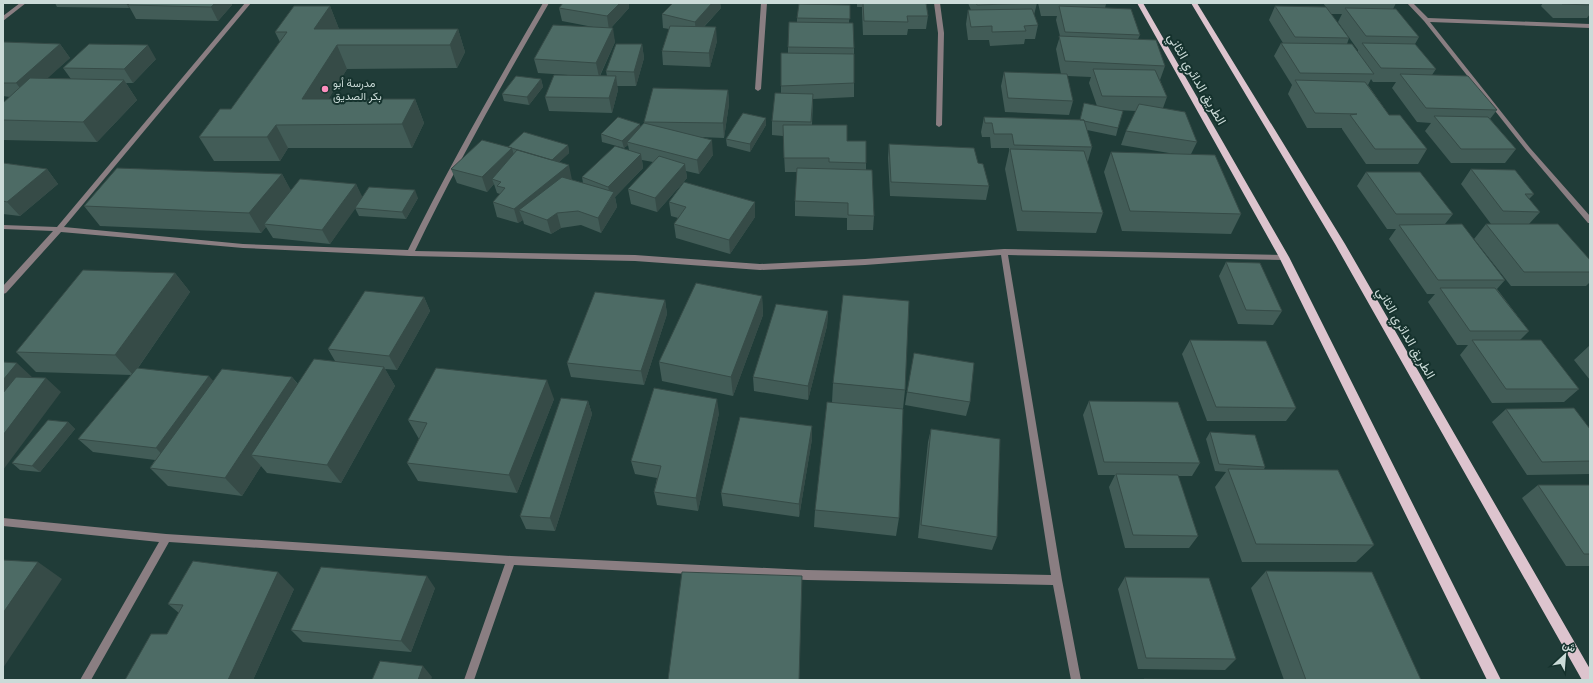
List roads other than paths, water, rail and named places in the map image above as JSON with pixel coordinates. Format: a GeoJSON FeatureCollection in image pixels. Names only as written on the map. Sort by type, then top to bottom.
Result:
{"type":"FeatureCollection","features":[{"type":"Feature","properties":{"kind":"main road","name":"الطريق الدائري الثاني"},"geometry":{"type":"LineString","coordinates":[[1140,3],[1284,257],[1494,680]]}},
{"type":"Feature","properties":{"kind":"main road","name":"الطريق الدائري الثاني"},"geometry":{"type":"LineString","coordinates":[[1194,3],[1340,244],[1589,680]]}},
{"type":"Feature","properties":{"kind":"street"},"geometry":{"type":"LineString","coordinates":[[3,20],[23,3]]}},
{"type":"Feature","properties":{"kind":"street"},"geometry":{"type":"LineString","coordinates":[[3,291],[59,229],[248,3]]}},
{"type":"Feature","properties":{"kind":"street"},"geometry":{"type":"LineString","coordinates":[[410,253],[433,206],[489,101],[546,3]]}},
{"type":"Feature","properties":{"kind":"street"},"geometry":{"type":"LineString","coordinates":[[758,89],[764,3]]}},
{"type":"Feature","properties":{"kind":"street"},"geometry":{"type":"LineString","coordinates":[[937,3],[941,33],[939,125]]}},
{"type":"Feature","properties":{"kind":"street"},"geometry":{"type":"LineString","coordinates":[[1410,3],[1426,20],[1528,149],[1590,221]]}},
{"type":"Feature","properties":{"kind":"street"},"geometry":{"type":"LineString","coordinates":[[1426,20],[1590,26]]}},
{"type":"Feature","properties":{"kind":"street"},"geometry":{"type":"LineString","coordinates":[[3,227],[59,229],[243,246],[410,253],[635,258],[760,267],[865,262],[1004,252],[1284,257]]}},
{"type":"Feature","properties":{"kind":"street"},"geometry":{"type":"LineString","coordinates":[[1004,252],[1057,580],[1076,680]]}},
{"type":"Feature","properties":{"kind":"street"},"geometry":{"type":"LineString","coordinates":[[3,522],[166,538],[511,560],[807,575],[1057,580]]}},
{"type":"Feature","properties":{"kind":"street"},"geometry":{"type":"LineString","coordinates":[[85,680],[166,538]]}},
{"type":"Feature","properties":{"kind":"street"},"geometry":{"type":"LineString","coordinates":[[468,680],[511,560]]}},
{"type":"Feature","properties":{"kind":"place","name":"مدرسة أبو بكر الصديق"},"geometry":{"type":"Point","coordinates":[325,89]}}]}
